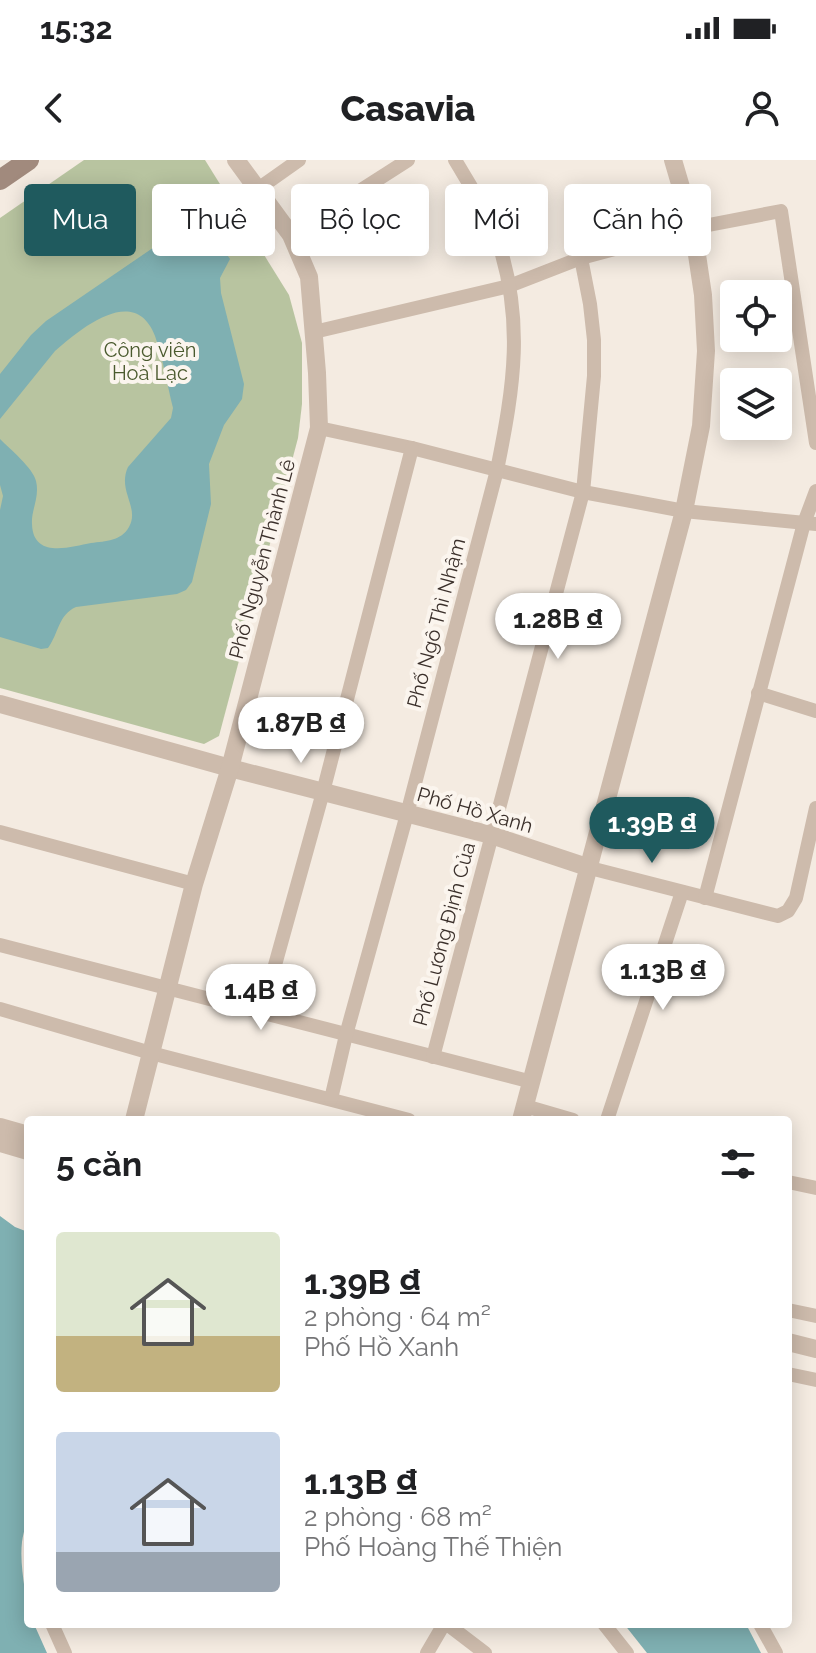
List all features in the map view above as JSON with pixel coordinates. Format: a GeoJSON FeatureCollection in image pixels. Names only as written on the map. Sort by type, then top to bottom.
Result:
{"type":"FeatureCollection","features":[{"type":"Feature","properties":{"kind":"main road"},"geometry":{"type":"LineString","coordinates":[[0,180],[29,160]]}},
{"type":"Feature","properties":{"kind":"street","name":"Phố Nguyễn Thành Lê"},"geometry":{"type":"LineString","coordinates":[[236,160],[254,184]]}},
{"type":"Feature","properties":{"kind":"street"},"geometry":{"type":"LineString","coordinates":[[265,184],[299,160]]}},
{"type":"Feature","properties":{"kind":"street"},"geometry":{"type":"LineString","coordinates":[[371,184],[408,160]]}},
{"type":"Feature","properties":{"kind":"street","name":"Phố Ngô Thì Nhậm"},"geometry":{"type":"LineString","coordinates":[[331,1099],[497,470],[514,367],[514,322],[509,286],[495,233],[455,160]]}},
{"type":"Feature","properties":{"kind":"street"},"geometry":{"type":"LineString","coordinates":[[673,160],[680,184]]}},
{"type":"Feature","properties":{"kind":"street"},"geometry":{"type":"LineString","coordinates":[[711,225],[781,211],[816,443]]}},
{"type":"Feature","properties":{"kind":"street","name":"Phố Nguyễn Thành Lê"},"geometry":{"type":"LineString","coordinates":[[275,213],[291,235]]}},
{"type":"Feature","properties":{"kind":"street","name":"Phố Nguyễn Thành Lê"},"geometry":{"type":"LineString","coordinates":[[135,1116],[194,884],[230,768],[319,428],[309,277],[300,256]]}},
{"type":"Feature","properties":{"kind":"street"},"geometry":{"type":"LineString","coordinates":[[314,332],[509,286],[588,256]]}},
{"type":"Feature","properties":{"kind":"street"},"geometry":{"type":"LineString","coordinates":[[544,1116],[523,1113],[684,511],[701,426],[706,351],[697,256]]}},
{"type":"Feature","properties":{"kind":"street","name":"Phố Lương Định Của"},"geometry":{"type":"LineString","coordinates":[[433,1057],[583,492],[594,376],[594,340],[581,258]]}},
{"type":"Feature","properties":{"kind":"street"},"geometry":{"type":"LineString","coordinates":[[319,428],[412,448],[583,492],[684,511],[810,524]]}},
{"type":"Feature","properties":{"kind":"street"},"geometry":{"type":"LineString","coordinates":[[262,1012],[323,792],[412,448]]}},
{"type":"Feature","properties":{"kind":"street"},"geometry":{"type":"LineString","coordinates":[[705,898],[758,693],[810,524],[816,491]]}},
{"type":"Feature","properties":{"kind":"street"},"geometry":{"type":"LineString","coordinates":[[758,693],[816,711]]}},
{"type":"Feature","properties":{"kind":"street","name":"Phố Hồ Xanh"},"geometry":{"type":"LineString","coordinates":[[0,704],[230,768],[491,835],[590,868],[778,916],[788,911],[796,898],[816,808]]}},
{"type":"Feature","properties":{"kind":"street"},"geometry":{"type":"LineString","coordinates":[[0,832],[194,884]]}},
{"type":"Feature","properties":{"kind":"street"},"geometry":{"type":"LineString","coordinates":[[608,1116],[682,892]]}},
{"type":"Feature","properties":{"kind":"street"},"geometry":{"type":"LineString","coordinates":[[0,945],[532,1082]]}},
{"type":"Feature","properties":{"kind":"street"},"geometry":{"type":"LineString","coordinates":[[0,1009],[151,1053],[394,1116]]}},
{"type":"Feature","properties":{"kind":"street"},"geometry":{"type":"LineString","coordinates":[[0,1127],[24,1134]]}},
{"type":"Feature","properties":{"kind":"street"},"geometry":{"type":"LineString","coordinates":[[0,1143],[24,1150]]}},
{"type":"Feature","properties":{"kind":"street"},"geometry":{"type":"LineString","coordinates":[[792,1183],[816,1188]]}},
{"type":"Feature","properties":{"kind":"street"},"geometry":{"type":"LineString","coordinates":[[792,1311],[816,1316]]}},
{"type":"Feature","properties":{"kind":"street"},"geometry":{"type":"LineString","coordinates":[[792,1343],[816,1349]]}},
{"type":"Feature","properties":{"kind":"street"},"geometry":{"type":"LineString","coordinates":[[792,1375],[816,1380]]}},
{"type":"Feature","properties":{"kind":"street"},"geometry":{"type":"LineString","coordinates":[[54,1628],[65,1653]]}},
{"type":"Feature","properties":{"kind":"street"},"geometry":{"type":"LineString","coordinates":[[427,1653],[443,1628]]}},
{"type":"Feature","properties":{"kind":"street"},"geometry":{"type":"LineString","coordinates":[[451,1628],[485,1653]]}},
{"type":"Feature","properties":{"kind":"street"},"geometry":{"type":"LineString","coordinates":[[607,1628],[627,1653]]}},
{"type":"Feature","properties":{"kind":"street"},"geometry":{"type":"LineString","coordinates":[[762,1628],[776,1653]]}},
{"type":"Feature","properties":{"kind":"green space","name":"Công viên Hoà Lạc"},"geometry":{"type":"Polygon","coordinates":[[[84,160],[205,160],[220,184],[152,184],[152,256],[265,256],[289,295],[302,343],[302,404],[298,438],[219,736],[204,744],[0,688],[0,218],[24,201],[24,256],[136,256],[136,184],[49,184],[84,160]]]}},
{"type":"Feature","properties":{"kind":"water"},"geometry":{"type":"Polygon","coordinates":[[[152,249],[152,256],[228,256],[230,259],[220,278],[221,293],[244,384],[242,399],[224,425],[209,464],[211,504],[192,582],[186,590],[177,594],[76,607],[62,620],[48,648],[41,649],[0,637],[0,510],[3,496],[0,485],[0,439],[26,465],[36,481],[32,524],[39,542],[63,548],[108,541],[122,535],[132,520],[125,484],[128,467],[171,418],[173,408],[155,336],[146,321],[134,313],[121,312],[92,323],[55,351],[0,419],[0,374],[46,321],[152,249]]]}},
{"type":"Feature","properties":{"kind":"water"},"geometry":{"type":"Polygon","coordinates":[[[0,1216],[24,1230],[24,1628],[36,1628],[47,1653],[0,1653],[0,1216]]]}},
{"type":"Feature","properties":{"kind":"water"},"geometry":{"type":"Polygon","coordinates":[[[627,1628],[748,1628],[761,1653],[647,1653],[627,1628]]]}}]}
